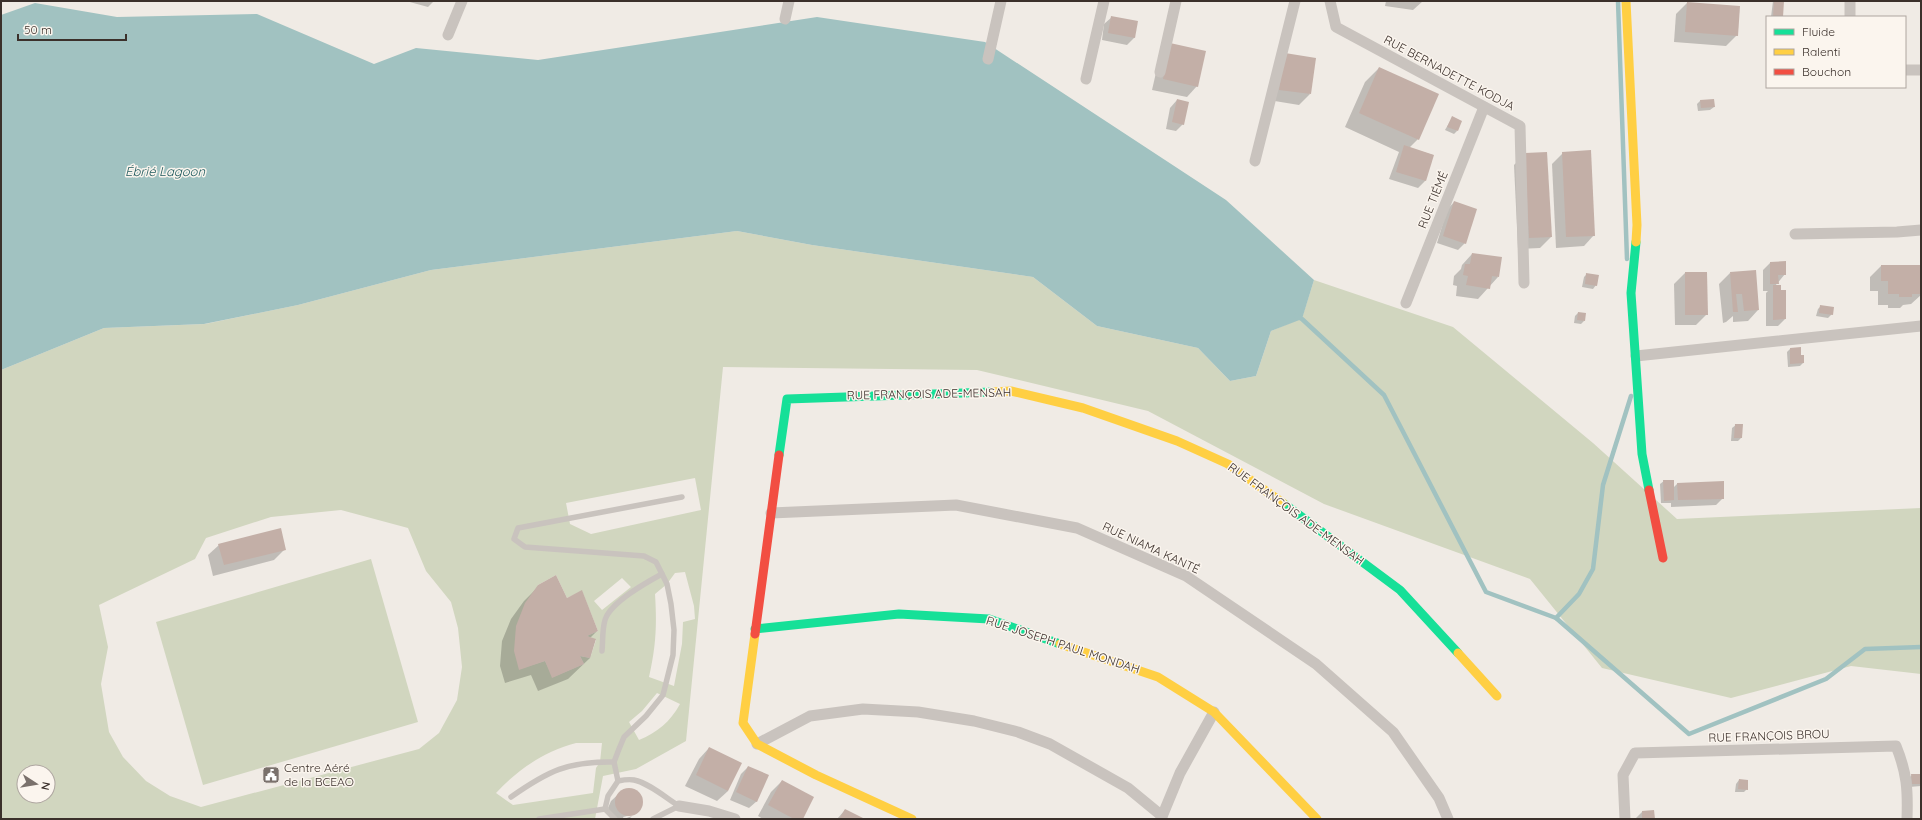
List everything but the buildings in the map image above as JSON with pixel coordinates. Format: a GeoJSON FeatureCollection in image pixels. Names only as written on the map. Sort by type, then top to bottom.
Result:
{"type":"FeatureCollection","features":[{"type":"Feature","properties":{"kind":"street"},"geometry":{"type":"LineString","coordinates":[[448,35],[462,1]]}},
{"type":"Feature","properties":{"kind":"street"},"geometry":{"type":"LineString","coordinates":[[786,19],[789,1]]}},
{"type":"Feature","properties":{"kind":"street"},"geometry":{"type":"LineString","coordinates":[[988,59],[1001,1]]}},
{"type":"Feature","properties":{"kind":"street"},"geometry":{"type":"LineString","coordinates":[[1086,79],[1104,1]]}},
{"type":"Feature","properties":{"kind":"street"},"geometry":{"type":"LineString","coordinates":[[1160,72],[1176,1]]}},
{"type":"Feature","properties":{"kind":"street"},"geometry":{"type":"LineString","coordinates":[[1255,161],[1295,1]]}},
{"type":"Feature","properties":{"kind":"street","name":"RUE BERNADETTE KODJA"},"geometry":{"type":"LineString","coordinates":[[1330,1],[1336,27],[1520,126],[1524,283]]}},
{"type":"Feature","properties":{"kind":"street"},"geometry":{"type":"LineString","coordinates":[[1626,1],[1637,224],[1631,293],[1642,454],[1664,558]]}},
{"type":"Feature","properties":{"kind":"street"},"geometry":{"type":"LineString","coordinates":[[1850,1],[1850,16]]}},
{"type":"Feature","properties":{"kind":"street"},"geometry":{"type":"LineString","coordinates":[[1906,70],[1921,70]]}},
{"type":"Feature","properties":{"kind":"street","name":"RUE TIÉMÉ"},"geometry":{"type":"LineString","coordinates":[[1406,303],[1484,106]]}},
{"type":"Feature","properties":{"kind":"street"},"geometry":{"type":"LineString","coordinates":[[1795,234],[1897,232],[1921,230]]}},
{"type":"Feature","properties":{"kind":"street"},"geometry":{"type":"LineString","coordinates":[[1636,356],[1921,326]]}},
{"type":"Feature","properties":{"kind":"street","name":"RUE FRANÇOIS ADE-MENSAH"},"geometry":{"type":"LineString","coordinates":[[912,819],[816,775],[757,744],[742,723],[787,399],[1011,390],[1083,408],[1177,441],[1228,464],[1315,526],[1400,590],[1497,696]]}},
{"type":"Feature","properties":{"kind":"street","name":"RUE NIAMA KANTÉ"},"geometry":{"type":"LineString","coordinates":[[771,513],[956,504],[1077,528],[1186,576],[1316,664],[1393,732],[1439,798],[1448,819]]}},
{"type":"Feature","properties":{"kind":"street","name":"RUE JOSEPH PAUL MONDAH"},"geometry":{"type":"LineString","coordinates":[[755,629],[899,614],[989,619],[1158,677],[1214,712],[1317,819]]}},
{"type":"Feature","properties":{"kind":"street"},"geometry":{"type":"LineString","coordinates":[[757,744],[810,716],[863,709],[918,712],[974,722],[1018,732],[1050,744],[1128,788],[1162,817],[1180,773],[1214,712]]}},
{"type":"Feature","properties":{"kind":"street","name":"RUE FRANÇOIS BROU"},"geometry":{"type":"LineString","coordinates":[[1625,819],[1623,775],[1636,753],[1896,746],[1905,767],[1908,797],[1907,819]]}},
{"type":"Feature","properties":{"kind":"street"},"geometry":{"type":"LineString","coordinates":[[679,806],[709,811],[735,819]]}},
{"type":"Feature","properties":{"kind":"lane"},"geometry":{"type":"LineString","coordinates":[[604,809],[608,796],[618,781],[614,762],[624,737],[646,716],[663,695],[669,676],[673,655],[674,630],[672,604],[662,574],[656,562],[644,556],[525,547],[514,539],[518,528],[682,497]]}},
{"type":"Feature","properties":{"kind":"lane"},"geometry":{"type":"LineString","coordinates":[[602,651],[605,618],[614,607],[640,587],[662,574]]}},
{"type":"Feature","properties":{"kind":"lane"},"geometry":{"type":"LineString","coordinates":[[511,797],[540,777],[560,768],[583,763],[614,762]]}},
{"type":"Feature","properties":{"kind":"lane"},"geometry":{"type":"LineString","coordinates":[[618,781],[636,780],[679,806]]}},
{"type":"Feature","properties":{"kind":"lane"},"geometry":{"type":"LineString","coordinates":[[653,819],[679,806]]}},
{"type":"Feature","properties":{"kind":"lane"},"geometry":{"type":"LineString","coordinates":[[540,819],[604,809]]}},
{"type":"Feature","properties":{"kind":"lane"},"geometry":{"type":"LineString","coordinates":[[604,809],[615,819]]}},
{"type":"Feature","properties":{"kind":"green space"},"geometry":{"type":"Polygon","coordinates":[[[737,231],[812,245],[1033,277],[1097,326],[1198,348],[1230,381],[1256,376],[1271,331],[1302,318],[1314,280],[1453,327],[1593,443],[1677,519],[1921,508],[1921,674],[1851,666],[1731,698],[1602,668],[1530,579],[1324,504],[1148,411],[977,370],[723,367],[686,741],[636,769],[603,776],[595,819],[1,819],[1,370],[104,328],[205,324],[298,305],[431,270],[737,231]],[[695,478],[566,503],[570,524],[591,534],[701,510],[695,478]],[[341,510],[271,517],[206,538],[195,559],[99,605],[108,647],[101,684],[109,732],[123,757],[146,781],[170,796],[201,807],[419,749],[439,733],[457,700],[462,667],[458,628],[451,602],[426,571],[408,528],[341,510]],[[685,572],[675,573],[667,584],[655,594],[655,636],[649,677],[674,686],[682,644],[683,622],[695,619],[694,606],[685,572]],[[556,575],[538,585],[519,669],[545,661],[553,677],[584,664],[580,656],[590,658],[596,640],[587,636],[598,631],[582,591],[567,598],[556,575]],[[622,578],[594,601],[602,610],[631,587],[622,578]],[[657,693],[642,711],[629,722],[639,740],[652,734],[663,726],[680,704],[657,693]],[[576,743],[553,751],[532,762],[522,769],[496,793],[513,805],[593,793],[596,768],[600,762],[602,743],[576,743]]]}},
{"type":"Feature","properties":{"kind":"green space"},"geometry":{"type":"Polygon","coordinates":[[[371,559],[418,722],[203,785],[156,622],[371,559]]]}},
{"type":"Feature","properties":{"kind":"water","name":"Ébrié Lagoon"},"geometry":{"type":"Polygon","coordinates":[[[35,3],[117,17],[257,14],[374,64],[416,48],[538,60],[817,17],[985,42],[1226,200],[1314,280],[1302,319],[1271,331],[1256,376],[1230,381],[1198,348],[1097,326],[1033,277],[812,245],[737,231],[431,270],[298,305],[204,324],[104,328],[1,370],[1,15],[35,3]]]}},
{"type":"Feature","properties":{"kind":"waterway"},"geometry":{"type":"LineString","coordinates":[[1618,1],[1627,259]]}},
{"type":"Feature","properties":{"kind":"waterway"},"geometry":{"type":"LineString","coordinates":[[1296,316],[1302,319],[1384,395],[1486,592],[1556,618],[1689,734],[1826,679],[1865,649],[1921,647]]}},
{"type":"Feature","properties":{"kind":"waterway"},"geometry":{"type":"LineString","coordinates":[[1556,618],[1579,594],[1593,569],[1603,485],[1631,396]]}},
{"type":"Feature","properties":{"kind":"traffic: fast"},"geometry":{"type":"LineString","coordinates":[[1636,242],[1631,293],[1642,454],[1649,490]]}},
{"type":"Feature","properties":{"kind":"traffic: fast"},"geometry":{"type":"LineString","coordinates":[[779,455],[787,399],[992,392]]}},
{"type":"Feature","properties":{"kind":"traffic: fast"},"geometry":{"type":"LineString","coordinates":[[1283,503],[1400,590],[1458,653]]}},
{"type":"Feature","properties":{"kind":"traffic: fast"},"geometry":{"type":"LineString","coordinates":[[755,629],[899,614],[989,619],[1060,644]]}},
{"type":"Feature","properties":{"kind":"traffic: slow"},"geometry":{"type":"LineString","coordinates":[[1626,1],[1637,225],[1636,242]]}},
{"type":"Feature","properties":{"kind":"traffic: slow"},"geometry":{"type":"LineString","coordinates":[[992,392],[1011,391],[1083,408],[1177,441],[1228,464],[1283,503]]}},
{"type":"Feature","properties":{"kind":"traffic: slow"},"geometry":{"type":"LineString","coordinates":[[755,634],[743,723],[757,744],[816,775],[912,819]]}},
{"type":"Feature","properties":{"kind":"traffic: slow"},"geometry":{"type":"LineString","coordinates":[[1060,644],[1158,677],[1214,712],[1317,819]]}},
{"type":"Feature","properties":{"kind":"traffic: slow"},"geometry":{"type":"LineString","coordinates":[[1458,653],[1497,696]]}},
{"type":"Feature","properties":{"kind":"traffic: jam"},"geometry":{"type":"LineString","coordinates":[[755,634],[779,455]]}},
{"type":"Feature","properties":{"kind":"traffic: jam"},"geometry":{"type":"LineString","coordinates":[[1649,490],[1663,558]]}},
{"type":"Feature","properties":{"kind":"place","name":"Centre Aéré de la BCEAO"},"geometry":{"type":"Point","coordinates":[271,775]}}]}
